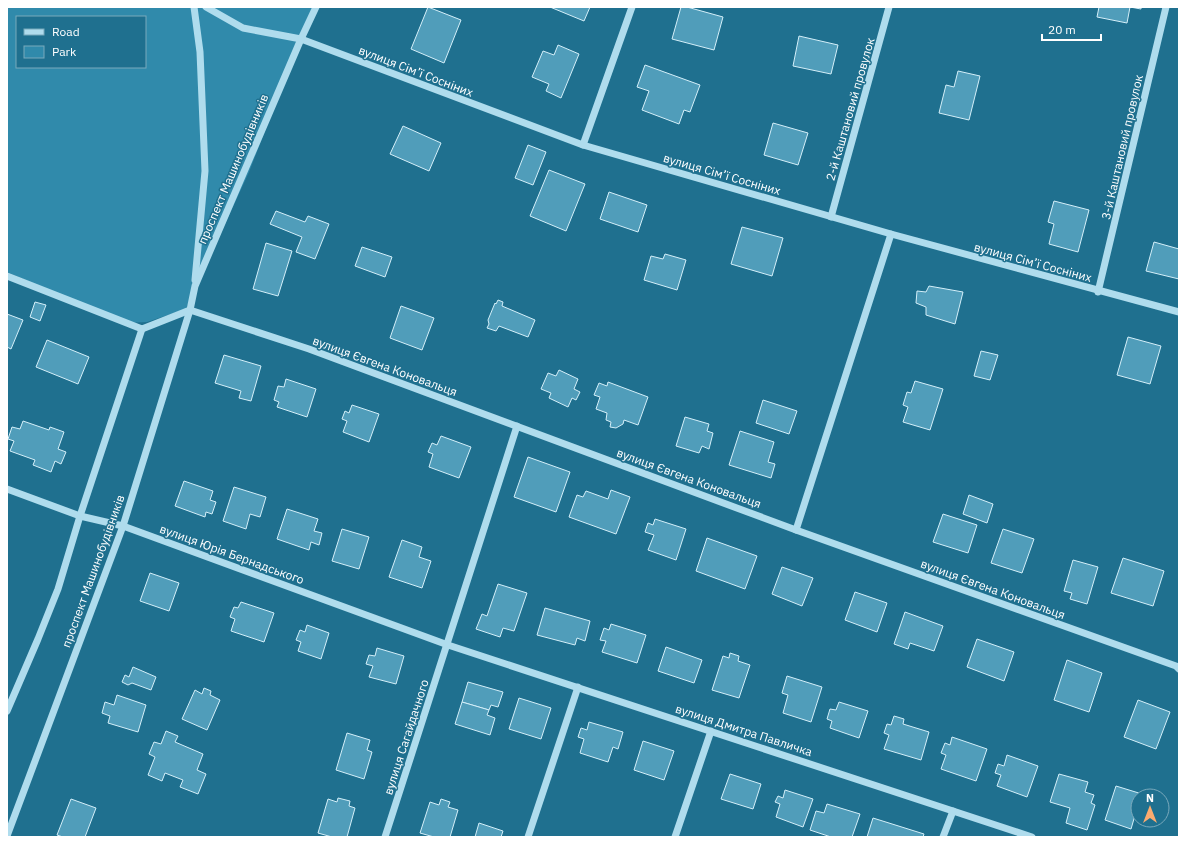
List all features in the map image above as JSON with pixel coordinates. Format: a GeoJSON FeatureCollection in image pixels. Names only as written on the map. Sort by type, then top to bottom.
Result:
{"type":"FeatureCollection","features":[{"type":"Feature","properties":{"kind":"street"},"geometry":{"type":"LineString","coordinates":[[194,7],[200,52],[205,171],[195,286]]}},
{"type":"Feature","properties":{"kind":"street","name":"вулиця Сім’ї Сосніних"},"geometry":{"type":"LineString","coordinates":[[206,7],[243,28],[301,39],[583,146],[1098,292],[1179,312]]}},
{"type":"Feature","properties":{"kind":"street"},"geometry":{"type":"LineString","coordinates":[[301,39],[316,7]]}},
{"type":"Feature","properties":{"kind":"street"},"geometry":{"type":"LineString","coordinates":[[583,146],[632,7]]}},
{"type":"Feature","properties":{"kind":"street","name":"2-й Каштановий провулок"},"geometry":{"type":"LineString","coordinates":[[831,216],[890,7]]}},
{"type":"Feature","properties":{"kind":"street","name":"3-й Каштановий провулок"},"geometry":{"type":"LineString","coordinates":[[1098,292],[1166,7]]}},
{"type":"Feature","properties":{"kind":"street","name":"проспект Машинобудівників"},"geometry":{"type":"LineString","coordinates":[[7,836],[123,526],[190,310],[195,286],[301,39]]}},
{"type":"Feature","properties":{"kind":"street"},"geometry":{"type":"LineString","coordinates":[[796,530],[891,234]]}},
{"type":"Feature","properties":{"kind":"street"},"geometry":{"type":"LineString","coordinates":[[7,276],[142,329],[190,310]]}},
{"type":"Feature","properties":{"kind":"street","name":"вулиця Євгена Коновальця"},"geometry":{"type":"LineString","coordinates":[[190,310],[309,349],[796,530],[1168,663],[1179,669]]}},
{"type":"Feature","properties":{"kind":"street"},"geometry":{"type":"LineString","coordinates":[[7,711],[52,606],[142,329]]}},
{"type":"Feature","properties":{"kind":"street","name":"вулиця Сагайдачного"},"geometry":{"type":"LineString","coordinates":[[385,837],[518,426]]}},
{"type":"Feature","properties":{"kind":"street","name":"вулиця Юрія Бернадського"},"geometry":{"type":"LineString","coordinates":[[7,489],[80,516],[123,526],[448,644]]}},
{"type":"Feature","properties":{"kind":"street","name":"вулиця Дмитра Павличка"},"geometry":{"type":"LineString","coordinates":[[448,644],[1032,837]]}},
{"type":"Feature","properties":{"kind":"street"},"geometry":{"type":"LineString","coordinates":[[528,837],[578,688]]}},
{"type":"Feature","properties":{"kind":"street"},"geometry":{"type":"LineString","coordinates":[[675,837],[711,731]]}},
{"type":"Feature","properties":{"kind":"street"},"geometry":{"type":"LineString","coordinates":[[943,837],[953,811]]}},
{"type":"Feature","properties":{"kind":"green space"},"geometry":{"type":"Polygon","coordinates":[[[7,7],[315,7],[249,172],[186,309],[147,322],[125,323],[7,272],[7,7]]]}},
{"type":"Feature","properties":{"kind":"building"},"geometry":{"type":"Polygon","coordinates":[[[428,7],[461,20],[444,63],[411,49],[428,7]]]}},
{"type":"Feature","properties":{"kind":"building"},"geometry":{"type":"Polygon","coordinates":[[[550,7],[590,7],[584,21],[550,7]]]}},
{"type":"Feature","properties":{"kind":"building"},"geometry":{"type":"Polygon","coordinates":[[[681,7],[687,7],[723,17],[714,50],[672,39],[681,7]]]}},
{"type":"Feature","properties":{"kind":"building"},"geometry":{"type":"Polygon","coordinates":[[[1099,7],[1130,7],[1127,23],[1097,17],[1099,7]]]}},
{"type":"Feature","properties":{"kind":"building"},"geometry":{"type":"Polygon","coordinates":[[[1130,7],[1141,7],[1141,9],[1130,7]]]}},
{"type":"Feature","properties":{"kind":"building"},"geometry":{"type":"Polygon","coordinates":[[[799,36],[838,45],[831,74],[793,66],[799,36]]]}},
{"type":"Feature","properties":{"kind":"building"},"geometry":{"type":"Polygon","coordinates":[[[558,45],[579,54],[561,98],[546,91],[549,84],[532,77],[543,51],[554,55],[558,45]]]}},
{"type":"Feature","properties":{"kind":"building"},"geometry":{"type":"Polygon","coordinates":[[[645,65],[700,85],[690,112],[684,110],[679,124],[642,110],[649,91],[637,87],[645,65]]]}},
{"type":"Feature","properties":{"kind":"building"},"geometry":{"type":"Polygon","coordinates":[[[958,71],[980,76],[969,120],[939,113],[946,85],[954,87],[958,71]]]}},
{"type":"Feature","properties":{"kind":"building"},"geometry":{"type":"Polygon","coordinates":[[[773,123],[808,133],[798,165],[764,155],[773,123]]]}},
{"type":"Feature","properties":{"kind":"building"},"geometry":{"type":"Polygon","coordinates":[[[403,126],[441,143],[429,171],[390,154],[403,126]]]}},
{"type":"Feature","properties":{"kind":"building"},"geometry":{"type":"Polygon","coordinates":[[[528,145],[546,152],[533,185],[515,178],[528,145]]]}},
{"type":"Feature","properties":{"kind":"building"},"geometry":{"type":"Polygon","coordinates":[[[549,170],[585,184],[566,231],[530,216],[549,170]]]}},
{"type":"Feature","properties":{"kind":"building"},"geometry":{"type":"Polygon","coordinates":[[[609,192],[647,205],[638,232],[600,219],[609,192]]]}},
{"type":"Feature","properties":{"kind":"building"},"geometry":{"type":"Polygon","coordinates":[[[1054,201],[1089,210],[1078,252],[1049,244],[1054,224],[1048,222],[1054,201]]]}},
{"type":"Feature","properties":{"kind":"building"},"geometry":{"type":"Polygon","coordinates":[[[276,211],[305,222],[308,216],[329,224],[315,259],[296,252],[302,237],[270,224],[276,211]]]}},
{"type":"Feature","properties":{"kind":"building"},"geometry":{"type":"Polygon","coordinates":[[[742,227],[783,238],[772,276],[731,264],[742,227]]]}},
{"type":"Feature","properties":{"kind":"building"},"geometry":{"type":"Polygon","coordinates":[[[1154,242],[1179,249],[1179,279],[1146,271],[1154,242]]]}},
{"type":"Feature","properties":{"kind":"building"},"geometry":{"type":"Polygon","coordinates":[[[266,243],[292,251],[278,296],[253,289],[266,243]]]}},
{"type":"Feature","properties":{"kind":"building"},"geometry":{"type":"Polygon","coordinates":[[[362,247],[392,257],[385,277],[355,266],[362,247]]]}},
{"type":"Feature","properties":{"kind":"building"},"geometry":{"type":"Polygon","coordinates":[[[665,254],[686,260],[677,290],[644,280],[651,256],[663,259],[665,254]]]}},
{"type":"Feature","properties":{"kind":"building"},"geometry":{"type":"Polygon","coordinates":[[[929,286],[963,292],[955,324],[926,315],[926,307],[916,303],[917,291],[926,292],[929,286]]]}},
{"type":"Feature","properties":{"kind":"building"},"geometry":{"type":"Polygon","coordinates":[[[498,300],[503,302],[502,306],[535,320],[528,337],[499,326],[496,331],[487,328],[489,324],[488,320],[495,303],[496,304],[498,300]]]}},
{"type":"Feature","properties":{"kind":"building"},"geometry":{"type":"Polygon","coordinates":[[[35,302],[46,305],[40,321],[30,317],[35,302]]]}},
{"type":"Feature","properties":{"kind":"building"},"geometry":{"type":"Polygon","coordinates":[[[401,306],[434,318],[422,350],[390,338],[401,306]]]}},
{"type":"Feature","properties":{"kind":"building"},"geometry":{"type":"Polygon","coordinates":[[[7,314],[23,320],[11,349],[7,347],[7,314]]]}},
{"type":"Feature","properties":{"kind":"building"},"geometry":{"type":"Polygon","coordinates":[[[1128,337],[1161,346],[1150,384],[1117,375],[1128,337]]]}},
{"type":"Feature","properties":{"kind":"building"},"geometry":{"type":"Polygon","coordinates":[[[47,340],[89,357],[78,384],[36,367],[47,340]]]}},
{"type":"Feature","properties":{"kind":"building"},"geometry":{"type":"Polygon","coordinates":[[[981,351],[998,355],[990,380],[974,376],[981,351]]]}},
{"type":"Feature","properties":{"kind":"building"},"geometry":{"type":"Polygon","coordinates":[[[224,355],[261,366],[251,401],[239,398],[241,391],[215,383],[224,355]]]}},
{"type":"Feature","properties":{"kind":"building"},"geometry":{"type":"Polygon","coordinates":[[[559,370],[578,379],[574,389],[580,392],[576,400],[572,398],[568,407],[549,398],[551,393],[541,389],[548,373],[556,376],[559,370]]]}},
{"type":"Feature","properties":{"kind":"building"},"geometry":{"type":"Polygon","coordinates":[[[286,379],[316,389],[307,417],[277,407],[279,402],[274,400],[278,386],[284,387],[286,379]]]}},
{"type":"Feature","properties":{"kind":"building"},"geometry":{"type":"Polygon","coordinates":[[[915,381],[943,389],[930,430],[903,422],[908,407],[903,405],[907,392],[911,393],[915,381]]]}},
{"type":"Feature","properties":{"kind":"building"},"geometry":{"type":"Polygon","coordinates":[[[608,382],[648,397],[638,425],[624,420],[623,424],[616,428],[610,427],[611,422],[606,420],[607,413],[596,409],[600,397],[594,395],[599,383],[607,386],[608,382]]]}},
{"type":"Feature","properties":{"kind":"building"},"geometry":{"type":"Polygon","coordinates":[[[763,400],[797,411],[789,434],[756,423],[763,400]]]}},
{"type":"Feature","properties":{"kind":"building"},"geometry":{"type":"Polygon","coordinates":[[[352,405],[379,414],[369,442],[343,432],[347,421],[342,419],[345,411],[349,413],[352,405]]]}},
{"type":"Feature","properties":{"kind":"building"},"geometry":{"type":"Polygon","coordinates":[[[685,417],[709,424],[707,431],[713,433],[709,449],[702,446],[699,453],[676,446],[685,417]]]}},
{"type":"Feature","properties":{"kind":"building"},"geometry":{"type":"Polygon","coordinates":[[[23,421],[49,430],[50,427],[64,432],[58,449],[66,452],[61,464],[55,461],[51,472],[33,465],[35,460],[10,451],[14,441],[8,439],[12,427],[20,429],[23,421]]]}},
{"type":"Feature","properties":{"kind":"building"},"geometry":{"type":"Polygon","coordinates":[[[740,431],[774,442],[768,462],[775,464],[771,478],[729,465],[740,431]]]}},
{"type":"Feature","properties":{"kind":"building"},"geometry":{"type":"Polygon","coordinates":[[[441,436],[471,447],[459,478],[429,467],[433,454],[428,452],[432,443],[437,445],[441,436]]]}},
{"type":"Feature","properties":{"kind":"building"},"geometry":{"type":"Polygon","coordinates":[[[528,457],[570,472],[556,512],[514,497],[528,457]]]}},
{"type":"Feature","properties":{"kind":"building"},"geometry":{"type":"Polygon","coordinates":[[[184,481],[213,491],[210,500],[216,502],[212,514],[206,512],[205,517],[175,506],[184,481]]]}},
{"type":"Feature","properties":{"kind":"building"},"geometry":{"type":"Polygon","coordinates":[[[234,487],[266,497],[260,517],[250,514],[246,529],[223,521],[234,487]]]}},
{"type":"Feature","properties":{"kind":"building"},"geometry":{"type":"Polygon","coordinates":[[[611,490],[630,497],[616,534],[569,517],[577,495],[583,497],[586,491],[608,499],[611,490]]]}},
{"type":"Feature","properties":{"kind":"building"},"geometry":{"type":"Polygon","coordinates":[[[969,495],[993,504],[987,523],[963,514],[969,495]]]}},
{"type":"Feature","properties":{"kind":"building"},"geometry":{"type":"Polygon","coordinates":[[[287,509],[318,519],[314,531],[322,533],[319,545],[311,542],[309,550],[277,539],[287,509]]]}},
{"type":"Feature","properties":{"kind":"building"},"geometry":{"type":"Polygon","coordinates":[[[943,514],[977,525],[968,553],[933,542],[943,514]]]}},
{"type":"Feature","properties":{"kind":"building"},"geometry":{"type":"Polygon","coordinates":[[[655,519],[686,529],[676,560],[648,550],[654,535],[645,532],[648,523],[653,525],[655,519]]]}},
{"type":"Feature","properties":{"kind":"building"},"geometry":{"type":"Polygon","coordinates":[[[342,529],[369,537],[359,569],[332,561],[342,529]]]}},
{"type":"Feature","properties":{"kind":"building"},"geometry":{"type":"Polygon","coordinates":[[[1003,529],[1034,539],[1022,573],[991,563],[1003,529]]]}},
{"type":"Feature","properties":{"kind":"building"},"geometry":{"type":"Polygon","coordinates":[[[707,538],[757,556],[745,589],[696,571],[707,538]]]}},
{"type":"Feature","properties":{"kind":"building"},"geometry":{"type":"Polygon","coordinates":[[[402,540],[422,547],[419,557],[431,561],[422,588],[389,577],[402,540]]]}},
{"type":"Feature","properties":{"kind":"building"},"geometry":{"type":"Polygon","coordinates":[[[1123,558],[1164,571],[1153,606],[1111,593],[1123,558]]]}},
{"type":"Feature","properties":{"kind":"building"},"geometry":{"type":"Polygon","coordinates":[[[1073,560],[1098,567],[1087,604],[1070,599],[1072,593],[1064,591],[1073,560]]]}},
{"type":"Feature","properties":{"kind":"building"},"geometry":{"type":"Polygon","coordinates":[[[782,567],[813,578],[802,606],[772,594],[782,567]]]}},
{"type":"Feature","properties":{"kind":"building"},"geometry":{"type":"Polygon","coordinates":[[[150,573],[179,583],[169,611],[140,601],[150,573]]]}},
{"type":"Feature","properties":{"kind":"building"},"geometry":{"type":"Polygon","coordinates":[[[498,584],[527,593],[514,631],[503,628],[500,637],[476,629],[482,614],[487,616],[498,584]]]}},
{"type":"Feature","properties":{"kind":"building"},"geometry":{"type":"Polygon","coordinates":[[[855,592],[887,603],[877,632],[845,620],[855,592]]]}},
{"type":"Feature","properties":{"kind":"building"},"geometry":{"type":"Polygon","coordinates":[[[241,602],[274,613],[264,642],[231,631],[235,619],[230,617],[234,607],[238,608],[241,602]]]}},
{"type":"Feature","properties":{"kind":"building"},"geometry":{"type":"Polygon","coordinates":[[[545,608],[590,621],[585,641],[577,638],[575,645],[537,635],[545,608]]]}},
{"type":"Feature","properties":{"kind":"building"},"geometry":{"type":"Polygon","coordinates":[[[905,612],[943,626],[934,651],[910,643],[908,649],[894,644],[905,612]]]}},
{"type":"Feature","properties":{"kind":"building"},"geometry":{"type":"Polygon","coordinates":[[[611,624],[646,635],[637,663],[602,652],[606,641],[600,640],[604,628],[609,630],[611,624]]]}},
{"type":"Feature","properties":{"kind":"building"},"geometry":{"type":"Polygon","coordinates":[[[307,625],[329,633],[321,659],[298,651],[301,642],[296,640],[300,630],[305,632],[307,625]]]}},
{"type":"Feature","properties":{"kind":"building"},"geometry":{"type":"Polygon","coordinates":[[[977,639],[1014,652],[1004,681],[967,667],[977,639]]]}},
{"type":"Feature","properties":{"kind":"building"},"geometry":{"type":"Polygon","coordinates":[[[666,647],[702,660],[694,683],[658,671],[666,647]]]}},
{"type":"Feature","properties":{"kind":"building"},"geometry":{"type":"Polygon","coordinates":[[[377,648],[404,656],[396,684],[369,677],[373,666],[366,664],[369,655],[375,656],[377,648]]]}},
{"type":"Feature","properties":{"kind":"building"},"geometry":{"type":"Polygon","coordinates":[[[730,653],[739,656],[738,661],[750,665],[739,698],[712,690],[723,656],[729,658],[730,653]]]}},
{"type":"Feature","properties":{"kind":"building"},"geometry":{"type":"Polygon","coordinates":[[[1067,660],[1102,673],[1089,712],[1054,700],[1067,660]]]}},
{"type":"Feature","properties":{"kind":"building"},"geometry":{"type":"Polygon","coordinates":[[[133,667],[156,677],[151,690],[132,683],[128,685],[122,682],[125,675],[129,677],[133,667]]]}},
{"type":"Feature","properties":{"kind":"building"},"geometry":{"type":"Polygon","coordinates":[[[787,676],[822,687],[811,722],[783,713],[788,695],[782,693],[787,676]]]}},
{"type":"Feature","properties":{"kind":"building"},"geometry":{"type":"Polygon","coordinates":[[[468,682],[503,692],[498,707],[491,705],[489,710],[462,702],[468,682]]]}},
{"type":"Feature","properties":{"kind":"building"},"geometry":{"type":"Polygon","coordinates":[[[204,688],[211,691],[210,695],[220,700],[207,730],[182,719],[195,690],[202,694],[204,688]]]}},
{"type":"Feature","properties":{"kind":"building"},"geometry":{"type":"Polygon","coordinates":[[[117,695],[146,705],[138,732],[108,723],[110,716],[102,713],[105,702],[114,705],[117,695]]]}},
{"type":"Feature","properties":{"kind":"building"},"geometry":{"type":"Polygon","coordinates":[[[519,698],[551,708],[541,739],[509,729],[519,698]]]}},
{"type":"Feature","properties":{"kind":"building"},"geometry":{"type":"Polygon","coordinates":[[[1138,700],[1170,712],[1156,749],[1124,737],[1138,700]]]}},
{"type":"Feature","properties":{"kind":"building"},"geometry":{"type":"Polygon","coordinates":[[[462,702],[489,710],[487,715],[495,718],[490,735],[455,724],[462,702]]]}},
{"type":"Feature","properties":{"kind":"building"},"geometry":{"type":"Polygon","coordinates":[[[839,702],[868,711],[859,738],[830,728],[832,721],[827,719],[830,709],[836,710],[839,702]]]}},
{"type":"Feature","properties":{"kind":"building"},"geometry":{"type":"Polygon","coordinates":[[[894,716],[904,719],[903,724],[929,732],[921,760],[884,749],[889,735],[884,733],[887,724],[891,725],[894,716]]]}},
{"type":"Feature","properties":{"kind":"building"},"geometry":{"type":"Polygon","coordinates":[[[589,722],[623,732],[618,749],[613,747],[608,762],[580,753],[584,739],[578,737],[581,728],[587,730],[589,722]]]}},
{"type":"Feature","properties":{"kind":"building"},"geometry":{"type":"Polygon","coordinates":[[[166,731],[178,736],[175,742],[203,754],[197,770],[206,774],[198,794],[180,787],[183,780],[165,773],[162,781],[148,775],[155,757],[149,754],[154,742],[161,744],[166,731]]]}},
{"type":"Feature","properties":{"kind":"building"},"geometry":{"type":"Polygon","coordinates":[[[347,733],[370,740],[367,750],[372,752],[364,779],[336,770],[347,733]]]}},
{"type":"Feature","properties":{"kind":"building"},"geometry":{"type":"Polygon","coordinates":[[[952,737],[987,749],[976,781],[941,769],[946,755],[941,753],[945,743],[950,745],[952,737]]]}},
{"type":"Feature","properties":{"kind":"building"},"geometry":{"type":"Polygon","coordinates":[[[643,741],[674,751],[664,780],[634,770],[643,741]]]}},
{"type":"Feature","properties":{"kind":"building"},"geometry":{"type":"Polygon","coordinates":[[[1007,755],[1038,766],[1027,797],[997,786],[1001,775],[995,773],[998,764],[1004,766],[1007,755]]]}},
{"type":"Feature","properties":{"kind":"building"},"geometry":{"type":"Polygon","coordinates":[[[730,774],[761,784],[753,809],[721,799],[730,774]]]}},
{"type":"Feature","properties":{"kind":"building"},"geometry":{"type":"Polygon","coordinates":[[[1059,774],[1088,782],[1085,792],[1094,795],[1091,803],[1095,805],[1087,830],[1066,823],[1070,808],[1050,802],[1059,774]]]}},
{"type":"Feature","properties":{"kind":"building"},"geometry":{"type":"Polygon","coordinates":[[[1116,786],[1130,790],[1131,829],[1105,820],[1116,786]]]}},
{"type":"Feature","properties":{"kind":"building"},"geometry":{"type":"Polygon","coordinates":[[[785,790],[813,799],[803,827],[776,817],[780,804],[775,802],[778,796],[783,798],[785,790]]]}},
{"type":"Feature","properties":{"kind":"building"},"geometry":{"type":"Polygon","coordinates":[[[338,798],[350,801],[349,806],[355,808],[347,837],[332,837],[318,833],[328,799],[337,802],[338,798]]]}},
{"type":"Feature","properties":{"kind":"building"},"geometry":{"type":"Polygon","coordinates":[[[71,799],[96,808],[85,837],[63,837],[57,835],[71,799]]]}},
{"type":"Feature","properties":{"kind":"building"},"geometry":{"type":"Polygon","coordinates":[[[441,799],[450,802],[448,807],[458,810],[450,837],[434,837],[420,833],[430,802],[439,805],[441,799]]]}},
{"type":"Feature","properties":{"kind":"building"},"geometry":{"type":"Polygon","coordinates":[[[827,804],[860,814],[852,837],[831,837],[810,830],[816,811],[824,813],[827,804]]]}},
{"type":"Feature","properties":{"kind":"building"},"geometry":{"type":"Polygon","coordinates":[[[873,818],[924,834],[923,837],[867,837],[873,818]]]}},
{"type":"Feature","properties":{"kind":"building"},"geometry":{"type":"Polygon","coordinates":[[[479,823],[503,831],[501,837],[475,837],[479,823]]]}}]}
